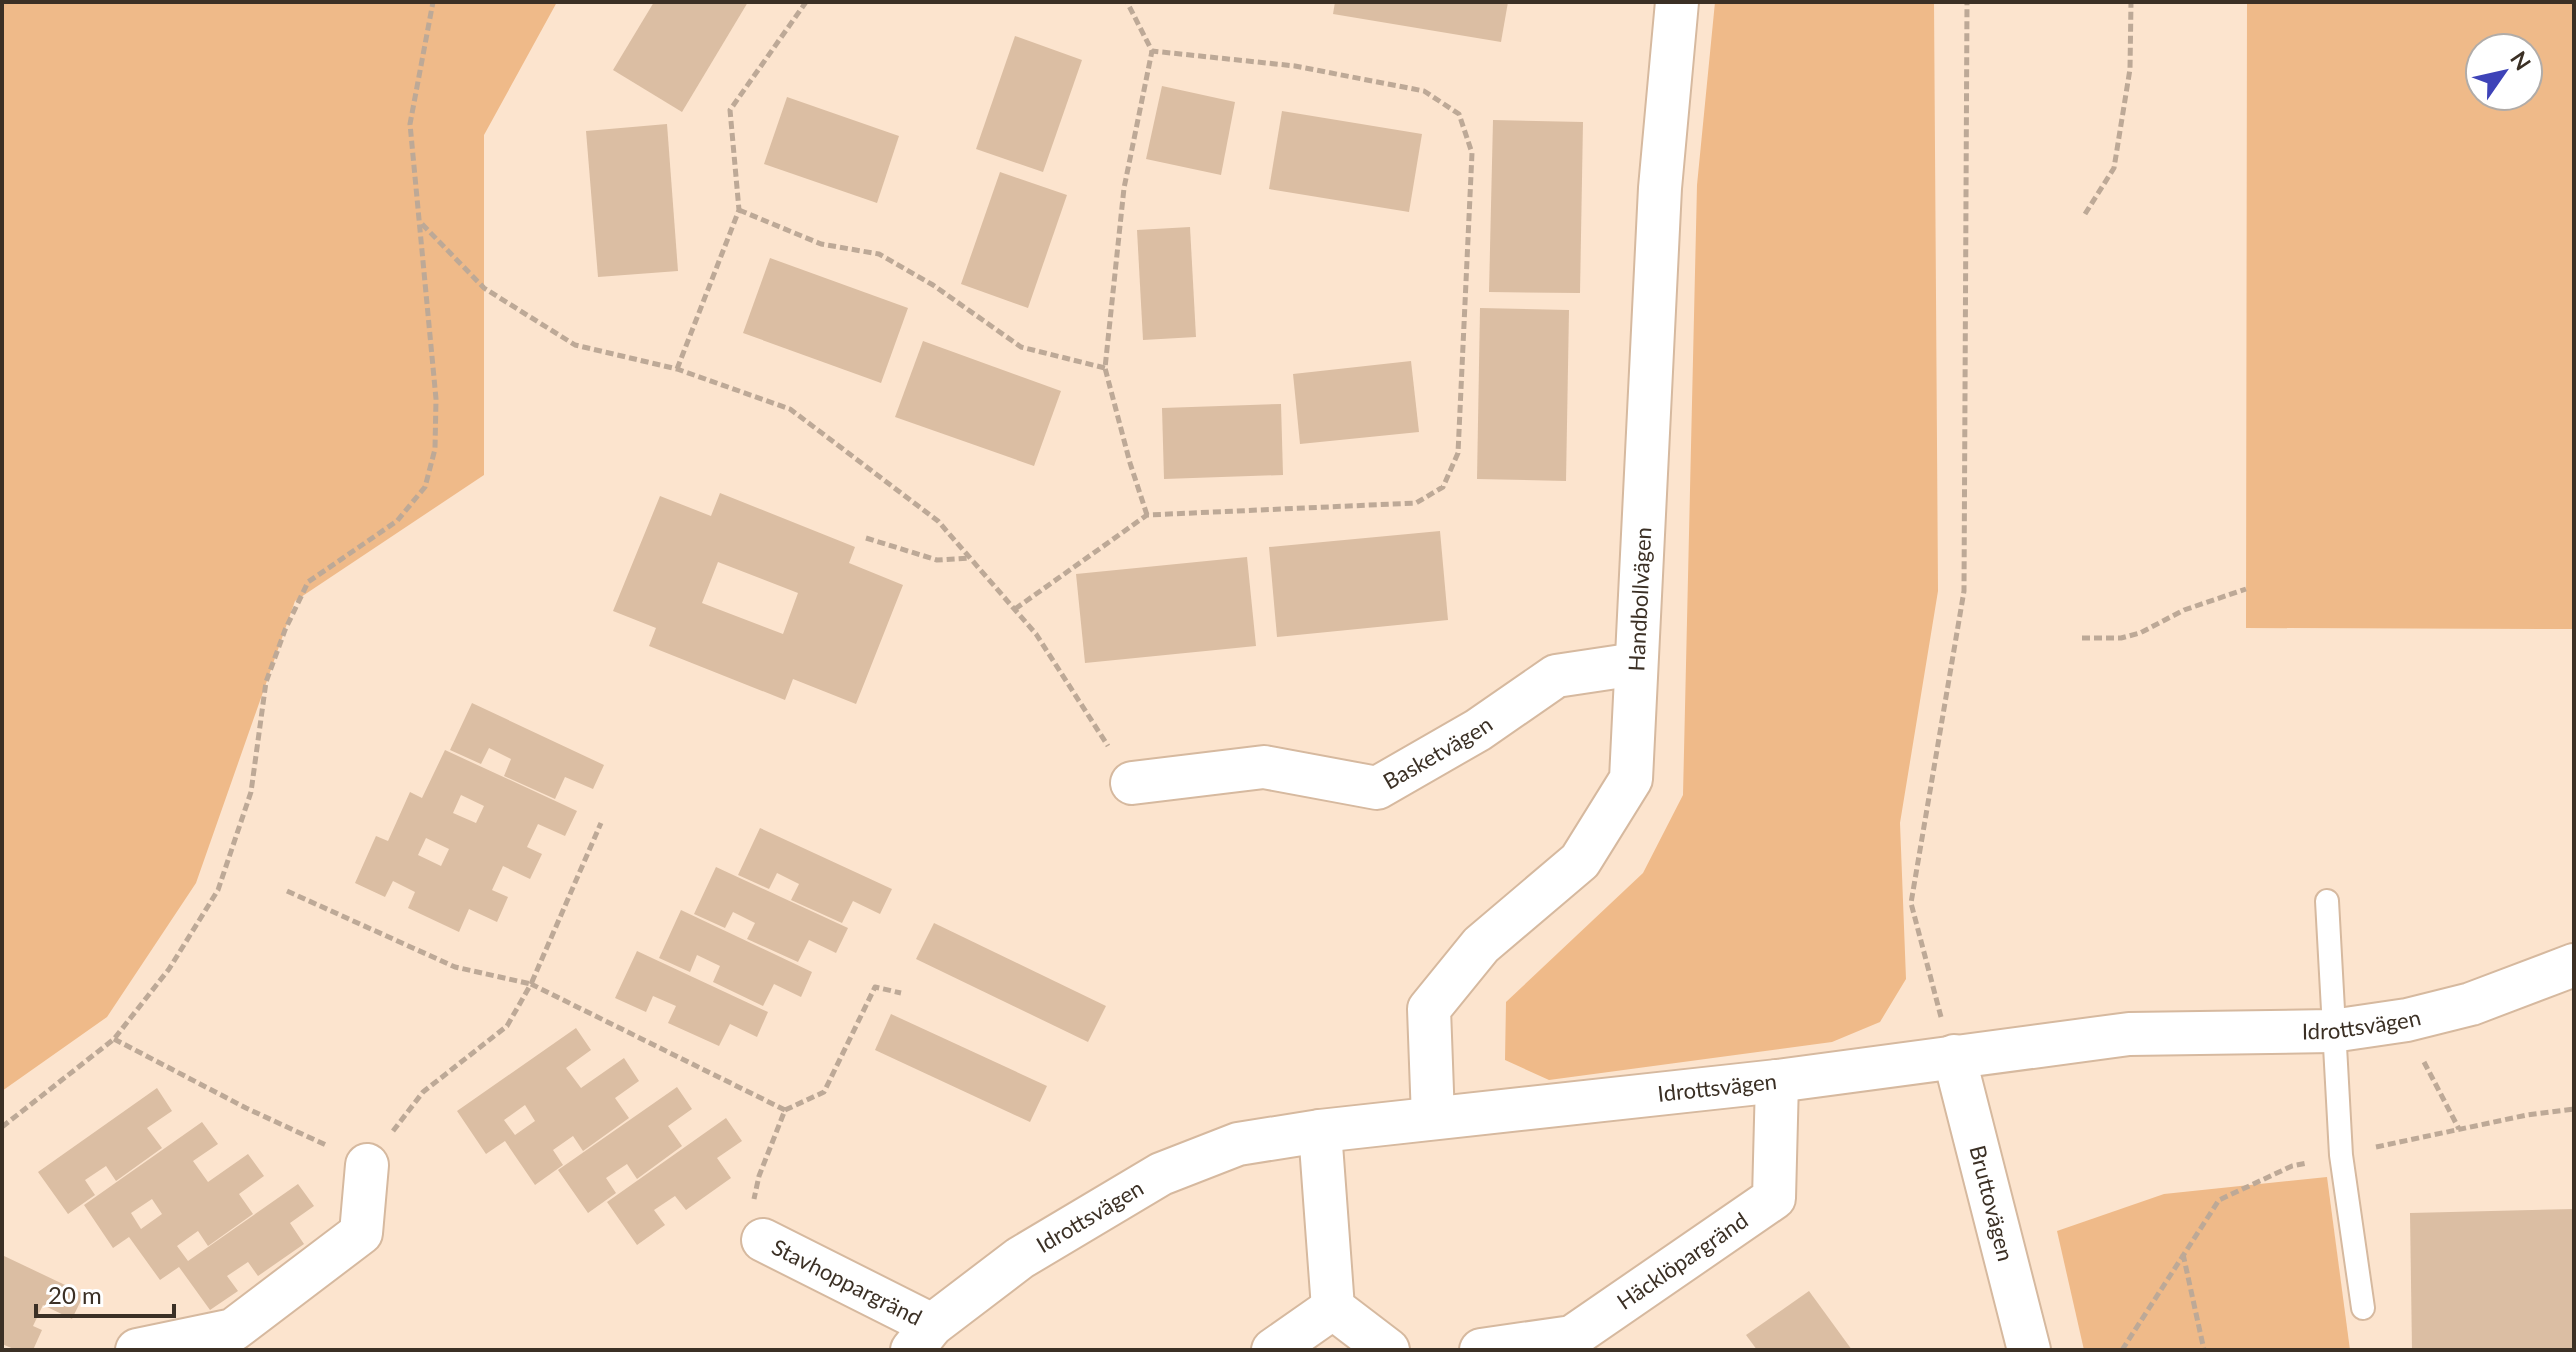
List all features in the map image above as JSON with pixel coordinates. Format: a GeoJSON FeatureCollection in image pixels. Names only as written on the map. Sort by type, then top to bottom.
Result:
{"type":"FeatureCollection","features":[{"type":"Feature","properties":{"kind":"street","name":"Handbollvägen"},"geometry":{"type":"LineString","coordinates":[[1433,1118],[1429,1009],[1481,945],[1580,861],[1631,779],[1660,188],[1677,2]]}},
{"type":"Feature","properties":{"kind":"street","name":"Basketvägen"},"geometry":{"type":"LineString","coordinates":[[1132,783],[1264,767],[1377,788],[1478,730],[1556,676],[1636,664]]}},
{"type":"Feature","properties":{"kind":"street","name":"Idrottsvägen"},"geometry":{"type":"LineString","coordinates":[[922,1337],[1020,1258],[1161,1174],[1238,1144],[1320,1131],[1777,1081],[2129,1034],[2332,1031],[2407,1020],[2471,1004],[2574,965]]}},
{"type":"Feature","properties":{"kind":"street","name":"Bruttovägen"},"geometry":{"type":"LineString","coordinates":[[1954,1056],[2029,1350]]}},
{"type":"Feature","properties":{"kind":"street","name":"Häcklöpargränd"},"geometry":{"type":"LineString","coordinates":[[1481,1350],[1572,1337],[1774,1198],[1777,1081]]}},
{"type":"Feature","properties":{"kind":"street"},"geometry":{"type":"LineString","coordinates":[[1320,1131],[1333,1308],[1388,1350]]}},
{"type":"Feature","properties":{"kind":"street"},"geometry":{"type":"LineString","coordinates":[[137,1350],[233,1330],[361,1233],[367,1165]]}},
{"type":"Feature","properties":{"kind":"street","name":"Stavhoppargränd"},"geometry":{"type":"LineString","coordinates":[[763,1240],[922,1337]]}},
{"type":"Feature","properties":{"kind":"street"},"geometry":{"type":"LineString","coordinates":[[1273,1350],[1333,1308]]}},
{"type":"Feature","properties":{"kind":"lane"},"geometry":{"type":"LineString","coordinates":[[2327,901],[2341,1155],[2363,1308]]}},
{"type":"Feature","properties":{"kind":"path"},"geometry":{"type":"LineString","coordinates":[[2,1127],[114,1039],[169,969],[218,890],[251,792],[266,682],[285,630],[308,582],[397,521],[425,487],[435,449],[436,399],[410,124],[433,2]]}},
{"type":"Feature","properties":{"kind":"path"},"geometry":{"type":"LineString","coordinates":[[677,369],[739,210],[730,110],[806,2]]}},
{"type":"Feature","properties":{"kind":"path"},"geometry":{"type":"LineString","coordinates":[[1127,2],[1152,51],[1124,188],[1105,368],[1147,515]]}},
{"type":"Feature","properties":{"kind":"path"},"geometry":{"type":"LineString","coordinates":[[1954,1056],[1911,903],[1964,591],[1967,2]]}},
{"type":"Feature","properties":{"kind":"path"},"geometry":{"type":"LineString","coordinates":[[2085,214],[2114,168],[2130,69],[2131,2]]}},
{"type":"Feature","properties":{"kind":"path"},"geometry":{"type":"LineString","coordinates":[[1015,609],[1147,515],[1416,503],[1443,487],[1458,453],[1472,153],[1459,114],[1424,91],[1295,66],[1152,51]]}},
{"type":"Feature","properties":{"kind":"path"},"geometry":{"type":"LineString","coordinates":[[739,210],[821,244],[879,254],[933,285],[1021,347],[1105,368]]}},
{"type":"Feature","properties":{"kind":"path"},"geometry":{"type":"LineString","coordinates":[[421,223],[484,288],[575,345],[677,369],[790,409],[938,521],[1036,634],[1132,783]]}},
{"type":"Feature","properties":{"kind":"path"},"geometry":{"type":"LineString","coordinates":[[866,538],[937,560],[970,558]]}},
{"type":"Feature","properties":{"kind":"path"},"geometry":{"type":"LineString","coordinates":[[2082,638],[2121,638],[2140,633],[2184,610],[2246,589]]}},
{"type":"Feature","properties":{"kind":"path"},"geometry":{"type":"LineString","coordinates":[[114,1039],[246,1108],[367,1165],[423,1092],[507,1026],[531,984],[601,823]]}},
{"type":"Feature","properties":{"kind":"path"},"geometry":{"type":"LineString","coordinates":[[287,891],[455,967],[531,984],[785,1110]]}},
{"type":"Feature","properties":{"kind":"path"},"geometry":{"type":"LineString","coordinates":[[763,1240],[750,1215],[759,1176],[785,1110],[824,1092],[875,987],[901,993]]}},
{"type":"Feature","properties":{"kind":"path"},"geometry":{"type":"LineString","coordinates":[[2183,1254],[2204,1350]]}},
{"type":"Feature","properties":{"kind":"shaded area"},"geometry":{"type":"Polygon","coordinates":[[[2,2],[557,2],[484,135],[484,475],[295,601],[196,883],[107,1017],[2,1091],[2,2]]]}},
{"type":"Feature","properties":{"kind":"shaded area"},"geometry":{"type":"Polygon","coordinates":[[[1715,2],[1934,2],[1938,591],[1900,823],[1906,979],[1880,1022],[1832,1042],[1549,1080],[1505,1060],[1506,1002],[1643,873],[1683,795],[1697,185],[1715,2]]]}},
{"type":"Feature","properties":{"kind":"shaded area"},"geometry":{"type":"Polygon","coordinates":[[[2247,2],[2574,2],[2574,629],[2246,628],[2247,2]]]}},
{"type":"Feature","properties":{"kind":"shaded area"},"geometry":{"type":"Polygon","coordinates":[[[2327,1177],[2350,1350],[2084,1350],[2057,1231],[2164,1194],[2327,1177]]]}},
{"type":"Feature","properties":{"kind":"building"},"geometry":{"type":"Polygon","coordinates":[[[654,2],[748,2],[682,112],[613,70],[654,2]]]}},
{"type":"Feature","properties":{"kind":"building"},"geometry":{"type":"Polygon","coordinates":[[[1335,2],[1508,2],[1501,42],[1333,14],[1335,2]]]}},
{"type":"Feature","properties":{"kind":"building"},"geometry":{"type":"Polygon","coordinates":[[[1015,36],[1082,60],[1043,172],[976,149],[1015,36]]]}},
{"type":"Feature","properties":{"kind":"building"},"geometry":{"type":"Polygon","coordinates":[[[1162,86],[1235,102],[1221,175],[1146,159],[1162,86]]]}},
{"type":"Feature","properties":{"kind":"building"},"geometry":{"type":"Polygon","coordinates":[[[787,97],[899,136],[877,203],[764,164],[787,97]]]}},
{"type":"Feature","properties":{"kind":"building"},"geometry":{"type":"Polygon","coordinates":[[[1282,111],[1422,134],[1409,212],[1269,189],[1282,111]]]}},
{"type":"Feature","properties":{"kind":"building"},"geometry":{"type":"Polygon","coordinates":[[[1493,120],[1583,122],[1580,293],[1489,292],[1493,120]]]}},
{"type":"Feature","properties":{"kind":"building"},"geometry":{"type":"Polygon","coordinates":[[[667,124],[678,271],[598,277],[586,131],[667,124]]]}},
{"type":"Feature","properties":{"kind":"building"},"geometry":{"type":"Polygon","coordinates":[[[1000,172],[1067,195],[1028,308],[961,284],[1000,172]]]}},
{"type":"Feature","properties":{"kind":"building"},"geometry":{"type":"Polygon","coordinates":[[[1190,227],[1196,337],[1143,340],[1137,230],[1190,227]]]}},
{"type":"Feature","properties":{"kind":"building"},"geometry":{"type":"Polygon","coordinates":[[[770,258],[908,308],[881,383],[743,333],[770,258]]]}},
{"type":"Feature","properties":{"kind":"building"},"geometry":{"type":"Polygon","coordinates":[[[1480,308],[1569,310],[1566,481],[1477,479],[1480,308]]]}},
{"type":"Feature","properties":{"kind":"building"},"geometry":{"type":"Polygon","coordinates":[[[923,341],[1061,391],[1034,466],[895,417],[923,341]]]}},
{"type":"Feature","properties":{"kind":"building"},"geometry":{"type":"Polygon","coordinates":[[[1411,361],[1419,432],[1300,444],[1293,374],[1411,361]]]}},
{"type":"Feature","properties":{"kind":"building"},"geometry":{"type":"Polygon","coordinates":[[[1281,404],[1283,475],[1164,479],[1162,408],[1281,404]]]}},
{"type":"Feature","properties":{"kind":"building"},"geometry":{"type":"Polygon","coordinates":[[[720,493],[855,547],[849,563],[903,585],[856,704],[793,679],[785,700],[649,646],[656,628],[613,611],[660,496],[711,516],[720,493]],[[718,562],[702,603],[783,634],[798,593],[718,562]]]}},
{"type":"Feature","properties":{"kind":"building"},"geometry":{"type":"Polygon","coordinates":[[[1440,531],[1448,620],[1277,637],[1269,547],[1440,531]]]}},
{"type":"Feature","properties":{"kind":"building"},"geometry":{"type":"Polygon","coordinates":[[[1247,557],[1256,646],[1085,663],[1076,574],[1247,557]]]}},
{"type":"Feature","properties":{"kind":"building"},"geometry":{"type":"Polygon","coordinates":[[[472,703],[604,765],[593,789],[565,777],[555,799],[504,776],[511,759],[489,748],[481,764],[450,750],[472,703]]]}},
{"type":"Feature","properties":{"kind":"building"},"geometry":{"type":"Polygon","coordinates":[[[445,750],[577,811],[565,836],[538,824],[527,847],[542,854],[530,879],[503,866],[492,890],[508,897],[497,922],[469,909],[459,932],[408,908],[415,892],[393,881],[385,897],[355,883],[376,836],[388,841],[410,792],[422,798],[445,750]],[[461,795],[453,813],[476,823],[484,806],[461,795]],[[426,838],[418,855],[441,866],[449,849],[426,838]]]}},
{"type":"Feature","properties":{"kind":"building"},"geometry":{"type":"Polygon","coordinates":[[[760,828],[892,889],[880,914],[853,901],[842,923],[791,900],[799,884],[777,873],[769,889],[738,875],[760,828]]]}},
{"type":"Feature","properties":{"kind":"building"},"geometry":{"type":"Polygon","coordinates":[[[716,867],[848,928],[836,953],[809,940],[798,962],[747,939],[755,923],[733,912],[725,928],[694,914],[716,867]]]}},
{"type":"Feature","properties":{"kind":"building"},"geometry":{"type":"Polygon","coordinates":[[[681,910],[812,972],[801,997],[774,984],[763,1006],[713,982],[720,966],[697,955],[690,972],[659,958],[681,910]]]}},
{"type":"Feature","properties":{"kind":"building"},"geometry":{"type":"Polygon","coordinates":[[[934,923],[1106,1006],[1088,1042],[916,959],[934,923]]]}},
{"type":"Feature","properties":{"kind":"building"},"geometry":{"type":"Polygon","coordinates":[[[637,951],[768,1012],[757,1037],[730,1024],[719,1046],[668,1023],[676,1006],[653,996],[646,1012],[615,998],[637,951]]]}},
{"type":"Feature","properties":{"kind":"building"},"geometry":{"type":"Polygon","coordinates":[[[891,1014],[1047,1086],[1030,1122],[875,1050],[891,1014]]]}},
{"type":"Feature","properties":{"kind":"building"},"geometry":{"type":"Polygon","coordinates":[[[576,1028],[591,1050],[566,1068],[581,1088],[624,1058],[639,1081],[615,1098],[629,1118],[583,1151],[573,1136],[553,1150],[563,1165],[535,1185],[505,1141],[486,1154],[457,1111],[576,1028]],[[525,1105],[504,1120],[515,1135],[535,1121],[525,1105]]]}},
{"type":"Feature","properties":{"kind":"building"},"geometry":{"type":"Polygon","coordinates":[[[677,1087],[692,1109],[668,1126],[682,1146],[637,1179],[627,1164],[606,1178],[616,1193],[588,1213],[558,1170],[677,1087]]]}},
{"type":"Feature","properties":{"kind":"building"},"geometry":{"type":"Polygon","coordinates":[[[157,1088],[172,1111],[147,1128],[162,1148],[116,1181],[106,1166],[85,1180],[95,1195],[68,1214],[38,1172],[157,1088]]]}},
{"type":"Feature","properties":{"kind":"building"},"geometry":{"type":"Polygon","coordinates":[[[726,1118],[742,1141],[717,1158],[731,1178],[686,1210],[675,1196],[654,1210],[665,1225],[637,1245],[607,1202],[726,1118]]]}},
{"type":"Feature","properties":{"kind":"building"},"geometry":{"type":"Polygon","coordinates":[[[202,1122],[218,1144],[193,1161],[208,1182],[248,1154],[264,1176],[239,1194],[253,1214],[208,1246],[198,1231],[177,1246],[188,1261],[298,1184],[314,1206],[290,1223],[304,1244],[258,1276],[248,1262],[227,1276],[238,1291],[210,1310],[179,1267],[160,1280],[129,1237],[113,1248],[84,1205],[202,1122]],[[152,1199],[131,1213],[141,1229],[162,1214],[152,1199]]]}},
{"type":"Feature","properties":{"kind":"building"},"geometry":{"type":"Polygon","coordinates":[[[2574,1209],[2574,1350],[2412,1350],[2410,1213],[2574,1209]]]}},
{"type":"Feature","properties":{"kind":"building"},"geometry":{"type":"Polygon","coordinates":[[[2,1255],[84,1294],[72,1319],[43,1305],[33,1326],[42,1330],[33,1350],[16,1350],[2,1344],[2,1255]]]}},
{"type":"Feature","properties":{"kind":"building"},"geometry":{"type":"Polygon","coordinates":[[[1809,1291],[1852,1350],[1757,1350],[1746,1335],[1809,1291]]]}}]}
